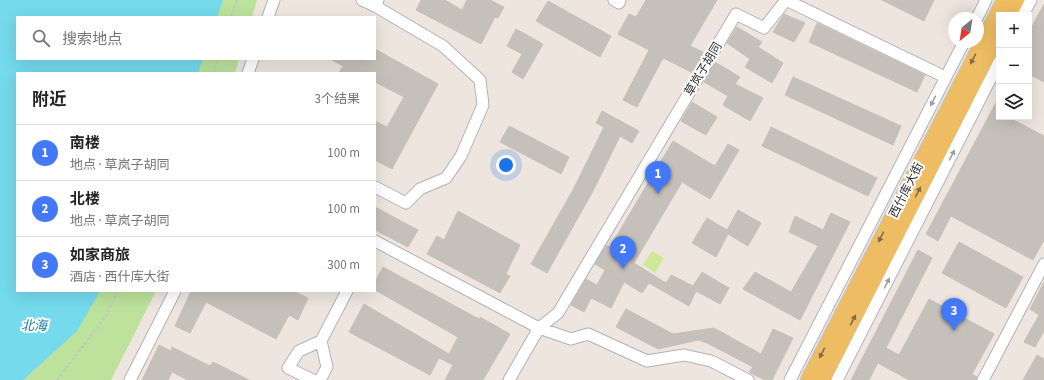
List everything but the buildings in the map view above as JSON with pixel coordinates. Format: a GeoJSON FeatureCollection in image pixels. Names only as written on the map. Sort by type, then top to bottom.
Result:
{"type":"FeatureCollection","features":[{"type":"Feature","properties":{"kind":"main road","name":"西什库大街"},"geometry":{"type":"LineString","coordinates":[[808,380],[1004,0]]}},
{"type":"Feature","properties":{"kind":"main road"},"geometry":{"type":"LineString","coordinates":[[1011,12],[1017,0]]}},
{"type":"Feature","properties":{"kind":"main road","name":"西什库大街"},"geometry":{"type":"LineString","coordinates":[[823,380],[996,40]]}},
{"type":"Feature","properties":{"kind":"street"},"geometry":{"type":"LineString","coordinates":[[268,16],[274,0]]}},
{"type":"Feature","properties":{"kind":"street"},"geometry":{"type":"LineString","coordinates":[[362,0],[377,3],[444,46],[480,80],[483,105],[461,156],[446,178],[420,189],[406,203],[376,188]]}},
{"type":"Feature","properties":{"kind":"street"},"geometry":{"type":"LineString","coordinates":[[614,0],[619,3],[620,0]]}},
{"type":"Feature","properties":{"kind":"street","name":"草岚子胡同"},"geometry":{"type":"LineString","coordinates":[[539,328],[558,313],[736,14],[764,28],[786,0],[945,77]]}},
{"type":"Feature","properties":{"kind":"street"},"geometry":{"type":"LineString","coordinates":[[980,12],[986,0]]}},
{"type":"Feature","properties":{"kind":"street"},"geometry":{"type":"LineString","coordinates":[[1025,12],[1031,0]]}},
{"type":"Feature","properties":{"kind":"street","name":"西什库大街"},"geometry":{"type":"LineString","coordinates":[[790,380],[961,48]]}},
{"type":"Feature","properties":{"kind":"street"},"geometry":{"type":"LineString","coordinates":[[248,72],[253,60]]}},
{"type":"Feature","properties":{"kind":"street","name":"西什库大街"},"geometry":{"type":"LineString","coordinates":[[837,380],[996,68]]}},
{"type":"Feature","properties":{"kind":"street"},"geometry":{"type":"LineString","coordinates":[[376,241],[539,328],[571,339],[588,334],[647,361],[684,355],[711,361],[748,380]]}},
{"type":"Feature","properties":{"kind":"street"},"geometry":{"type":"LineString","coordinates":[[983,380],[1044,264]]}},
{"type":"Feature","properties":{"kind":"street"},"geometry":{"type":"LineString","coordinates":[[130,380],[174,292]]}},
{"type":"Feature","properties":{"kind":"street"},"geometry":{"type":"LineString","coordinates":[[313,380],[288,368],[299,351],[321,341],[346,292]]}},
{"type":"Feature","properties":{"kind":"street"},"geometry":{"type":"LineString","coordinates":[[508,380],[539,328]]}},
{"type":"Feature","properties":{"kind":"street"},"geometry":{"type":"LineString","coordinates":[[320,380],[327,367],[321,341]]}},
{"type":"Feature","properties":{"kind":"path"},"geometry":{"type":"LineString","coordinates":[[231,16],[237,0]]}},
{"type":"Feature","properties":{"kind":"path"},"geometry":{"type":"LineString","coordinates":[[213,72],[218,60]]}},
{"type":"Feature","properties":{"kind":"path"},"geometry":{"type":"LineString","coordinates":[[57,380],[106,316],[118,292]]}},
{"type":"Feature","properties":{"kind":"green space","name":"北海"},"geometry":{"type":"Polygon","coordinates":[[[0,0],[257,0],[252,16],[16,16],[16,60],[239,60],[235,72],[16,72],[16,292],[155,292],[111,380],[0,380],[0,0]]]}},
{"type":"Feature","properties":{"kind":"green space"},"geometry":{"type":"Polygon","coordinates":[[[652,251],[664,258],[655,273],[643,265],[652,251]]]}},
{"type":"Feature","properties":{"kind":"water","name":"北海"},"geometry":{"type":"Polygon","coordinates":[[[0,0],[223,0],[217,16],[16,16],[16,60],[203,60],[198,72],[16,72],[16,292],[99,292],[77,331],[23,380],[0,380],[0,0]]]}},
{"type":"Feature","properties":{"kind":"place","name":"南楼"},"geometry":{"type":"Point","coordinates":[658,194]}},
{"type":"Feature","properties":{"kind":"place","name":"北楼"},"geometry":{"type":"Point","coordinates":[623,269]}},
{"type":"Feature","properties":{"kind":"place","name":"如家商旅"},"geometry":{"type":"Point","coordinates":[954,331]}}]}
